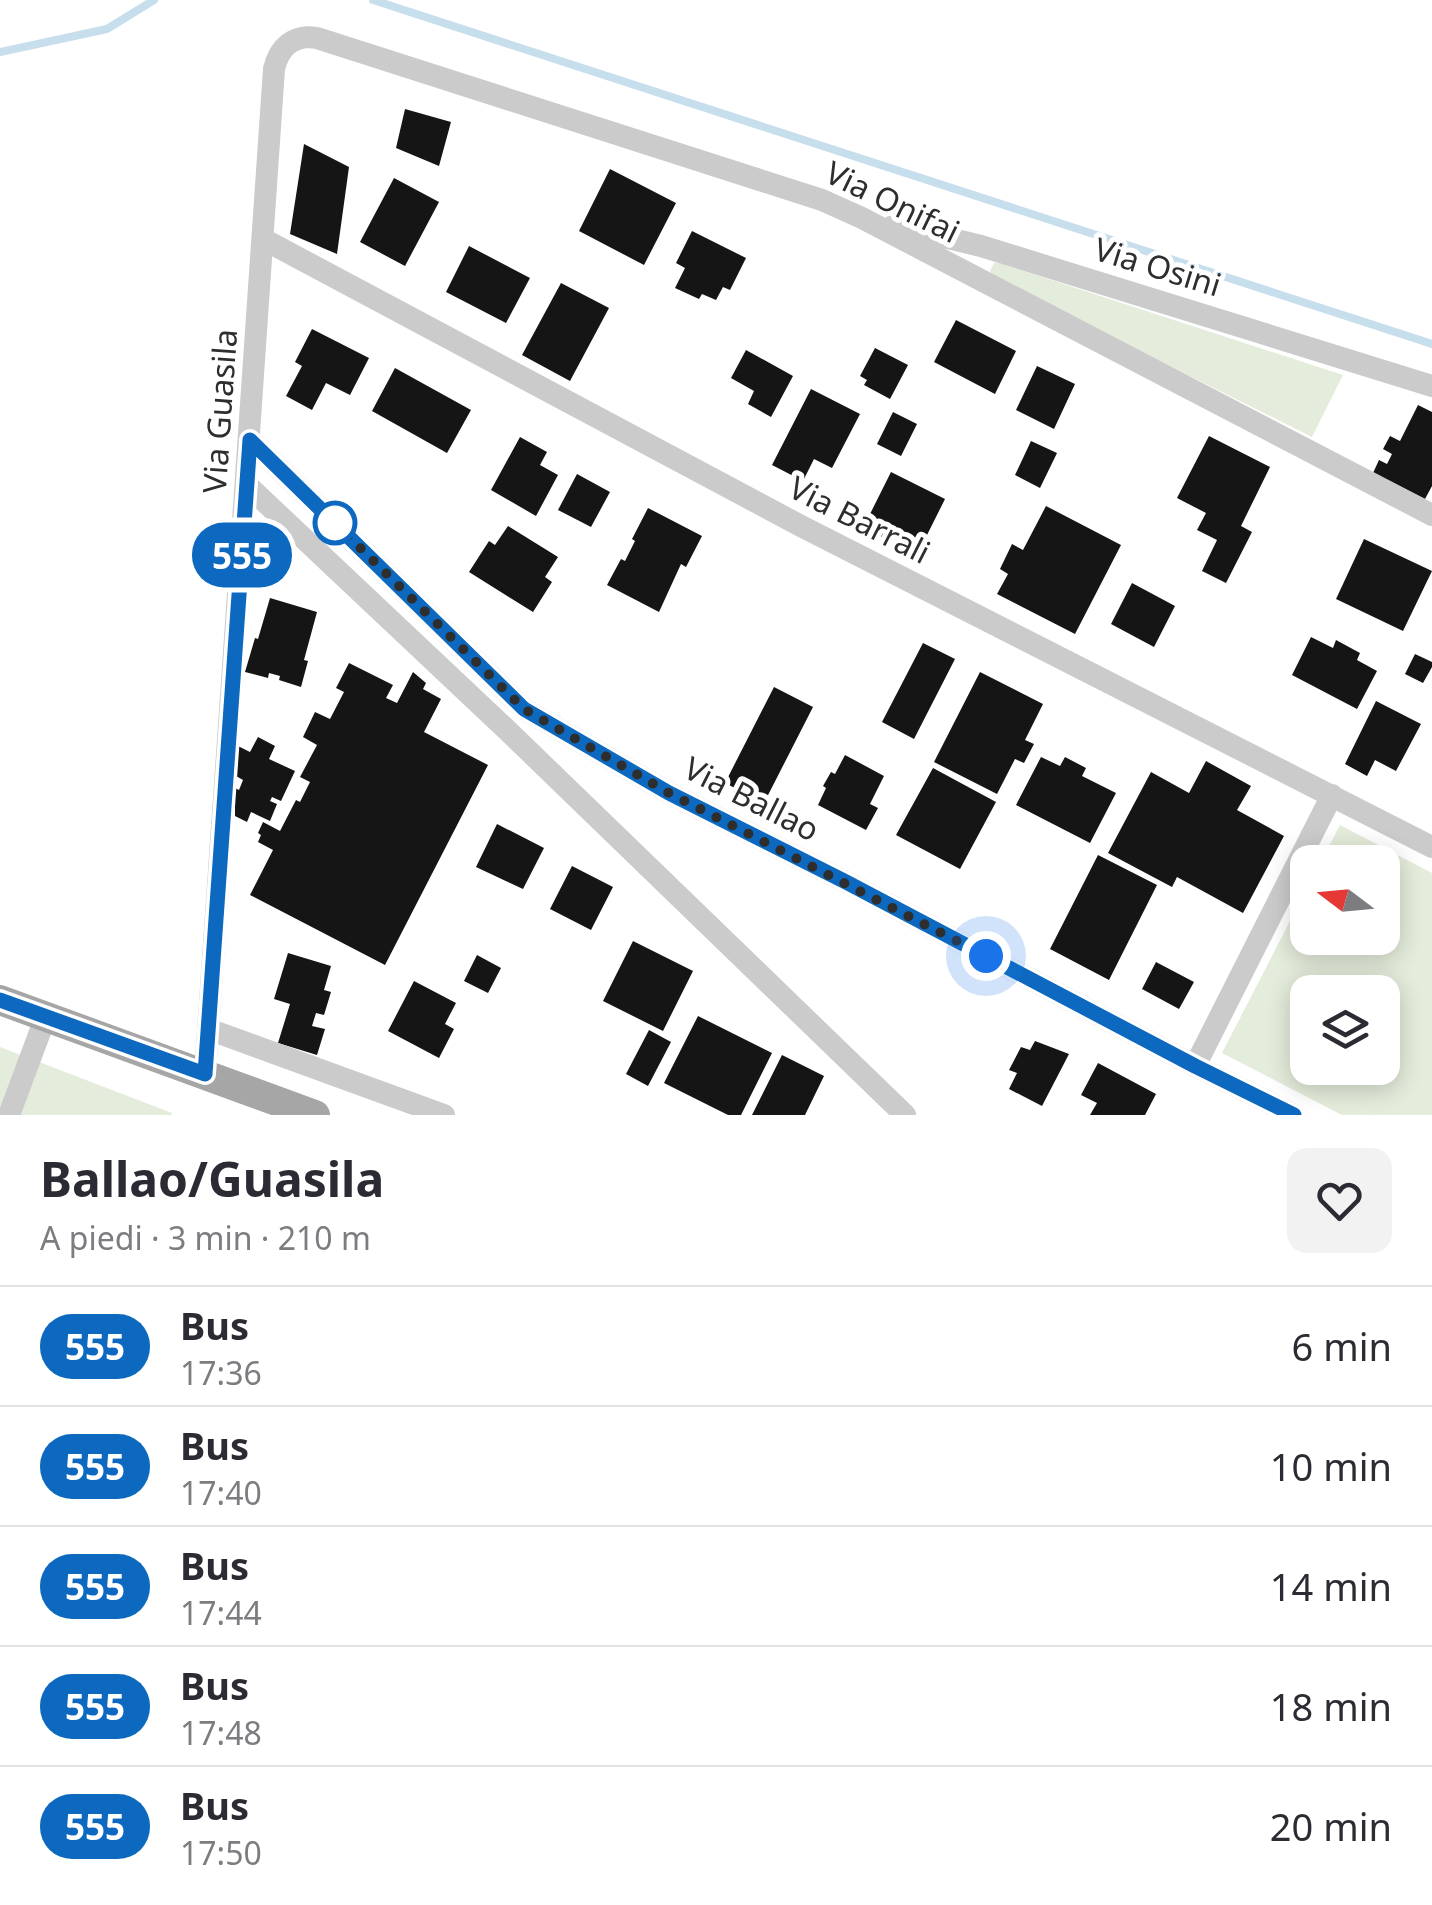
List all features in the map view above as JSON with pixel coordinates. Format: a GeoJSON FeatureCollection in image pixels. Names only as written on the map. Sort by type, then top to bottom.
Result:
{"type":"FeatureCollection","features":[{"type":"Feature","properties":{"kind":"main road"},"geometry":{"type":"LineString","coordinates":[[0,1000],[205,1074],[276,1107],[315,1115]]}},
{"type":"Feature","properties":{"kind":"street","name":"Via Onifai"},"geometry":{"type":"LineString","coordinates":[[290,42],[304,36],[318,38],[790,189],[862,218],[1432,515]]}},
{"type":"Feature","properties":{"kind":"street","name":"Via Guasila"},"geometry":{"type":"LineString","coordinates":[[205,1074],[274,69],[278,56],[290,42]]}},
{"type":"Feature","properties":{"kind":"street","name":"Via Osini"},"geometry":{"type":"LineString","coordinates":[[862,218],[980,246],[1432,386]]}},
{"type":"Feature","properties":{"kind":"street","name":"Via Barrali"},"geometry":{"type":"LineString","coordinates":[[263,239],[801,526],[1432,847]]}},
{"type":"Feature","properties":{"kind":"street","name":"Via Ballao"},"geometry":{"type":"LineString","coordinates":[[250,440],[524,709],[669,793],[1294,1115]]}},
{"type":"Feature","properties":{"kind":"street"},"geometry":{"type":"LineString","coordinates":[[248,485],[904,1115]]}},
{"type":"Feature","properties":{"kind":"street"},"geometry":{"type":"LineString","coordinates":[[322,555],[344,532]]}},
{"type":"Feature","properties":{"kind":"street"},"geometry":{"type":"LineString","coordinates":[[394,624],[415,602]]}},
{"type":"Feature","properties":{"kind":"street"},"geometry":{"type":"LineString","coordinates":[[461,687],[480,666]]}},
{"type":"Feature","properties":{"kind":"street"},"geometry":{"type":"LineString","coordinates":[[507,730],[524,709]]}},
{"type":"Feature","properties":{"kind":"street"},"geometry":{"type":"LineString","coordinates":[[1195,1066],[1332,795]]}},
{"type":"Feature","properties":{"kind":"street"},"geometry":{"type":"LineString","coordinates":[[9,1115],[46,1016]]}},
{"type":"Feature","properties":{"kind":"street"},"geometry":{"type":"LineString","coordinates":[[208,1029],[444,1115]]}},
{"type":"Feature","properties":{"kind":"green space"},"geometry":{"type":"Polygon","coordinates":[[[994,263],[1343,375],[1312,437],[1013,288],[994,277],[990,271],[994,263]]]}},
{"type":"Feature","properties":{"kind":"green space"},"geometry":{"type":"Polygon","coordinates":[[[1340,825],[1378,845],[1330,845],[1340,825]]]}},
{"type":"Feature","properties":{"kind":"green space"},"geometry":{"type":"Polygon","coordinates":[[[1400,856],[1432,873],[1432,1115],[1342,1115],[1222,1053],[1290,921],[1290,955],[1400,955],[1400,856]]]}},
{"type":"Feature","properties":{"kind":"green space"},"geometry":{"type":"Polygon","coordinates":[[[0,1047],[172,1113],[172,1115],[0,1115],[0,1047]]]}},
{"type":"Feature","properties":{"kind":"building"},"geometry":{"type":"Polygon","coordinates":[[[405,109],[451,122],[439,166],[396,148],[405,109]]]}},
{"type":"Feature","properties":{"kind":"building"},"geometry":{"type":"Polygon","coordinates":[[[304,144],[349,167],[337,254],[290,234],[304,144]]]}},
{"type":"Feature","properties":{"kind":"building"},"geometry":{"type":"Polygon","coordinates":[[[610,169],[676,203],[644,265],[579,231],[610,169]]]}},
{"type":"Feature","properties":{"kind":"building"},"geometry":{"type":"Polygon","coordinates":[[[394,178],[439,202],[405,266],[360,242],[394,178]]]}},
{"type":"Feature","properties":{"kind":"building"},"geometry":{"type":"Polygon","coordinates":[[[692,231],[746,258],[730,290],[723,287],[716,300],[702,294],[699,299],[675,288],[685,268],[676,263],[692,231]]]}},
{"type":"Feature","properties":{"kind":"building"},"geometry":{"type":"Polygon","coordinates":[[[469,246],[530,278],[506,323],[446,292],[469,246]]]}},
{"type":"Feature","properties":{"kind":"building"},"geometry":{"type":"Polygon","coordinates":[[[561,283],[609,308],[570,381],[522,355],[561,283]]]}},
{"type":"Feature","properties":{"kind":"building"},"geometry":{"type":"Polygon","coordinates":[[[956,320],[1016,351],[995,394],[934,362],[956,320]]]}},
{"type":"Feature","properties":{"kind":"building"},"geometry":{"type":"Polygon","coordinates":[[[312,329],[369,358],[350,395],[326,383],[312,410],[286,396],[302,366],[295,362],[312,329]]]}},
{"type":"Feature","properties":{"kind":"building"},"geometry":{"type":"Polygon","coordinates":[[[875,348],[908,365],[890,399],[864,385],[867,380],[860,376],[875,348]]]}},
{"type":"Feature","properties":{"kind":"building"},"geometry":{"type":"Polygon","coordinates":[[[746,350],[793,376],[771,417],[748,404],[754,391],[731,378],[746,350]]]}},
{"type":"Feature","properties":{"kind":"building"},"geometry":{"type":"Polygon","coordinates":[[[1037,366],[1075,384],[1054,429],[1016,410],[1037,366]]]}},
{"type":"Feature","properties":{"kind":"building"},"geometry":{"type":"Polygon","coordinates":[[[395,368],[471,410],[447,453],[372,411],[395,368]]]}},
{"type":"Feature","properties":{"kind":"building"},"geometry":{"type":"Polygon","coordinates":[[[811,389],[860,414],[832,468],[814,459],[803,481],[772,465],[811,389]]]}},
{"type":"Feature","properties":{"kind":"building"},"geometry":{"type":"Polygon","coordinates":[[[1418,405],[1432,412],[1432,486],[1425,499],[1373,473],[1379,460],[1387,464],[1392,454],[1383,449],[1390,436],[1400,441],[1418,405]]]}},
{"type":"Feature","properties":{"kind":"building"},"geometry":{"type":"Polygon","coordinates":[[[893,412],[917,424],[901,456],[877,444],[893,412]]]}},
{"type":"Feature","properties":{"kind":"building"},"geometry":{"type":"Polygon","coordinates":[[[1209,436],[1270,467],[1241,526],[1252,532],[1226,583],[1202,571],[1217,540],[1197,530],[1206,513],[1177,498],[1209,436]]]}},
{"type":"Feature","properties":{"kind":"building"},"geometry":{"type":"Polygon","coordinates":[[[520,437],[547,452],[540,465],[558,475],[536,516],[491,490],[520,437]]]}},
{"type":"Feature","properties":{"kind":"building"},"geometry":{"type":"Polygon","coordinates":[[[1031,441],[1057,453],[1040,488],[1015,475],[1031,441]]]}},
{"type":"Feature","properties":{"kind":"building"},"geometry":{"type":"Polygon","coordinates":[[[891,472],[945,499],[917,555],[863,528],[891,472]]]}},
{"type":"Feature","properties":{"kind":"building"},"geometry":{"type":"Polygon","coordinates":[[[577,474],[610,492],[591,527],[558,510],[577,474]]]}},
{"type":"Feature","properties":{"kind":"building"},"geometry":{"type":"Polygon","coordinates":[[[1046,506],[1121,545],[1075,634],[997,594],[1008,574],[1000,569],[1012,544],[1023,550],[1046,506]]]}},
{"type":"Feature","properties":{"kind":"building"},"geometry":{"type":"Polygon","coordinates":[[[648,508],[702,536],[686,567],[681,564],[659,612],[607,585],[621,559],[625,561],[648,508]]]}},
{"type":"Feature","properties":{"kind":"building"},"geometry":{"type":"Polygon","coordinates":[[[508,526],[558,557],[545,577],[552,582],[533,612],[469,572],[489,541],[495,545],[508,526]]]}},
{"type":"Feature","properties":{"kind":"building"},"geometry":{"type":"Polygon","coordinates":[[[1364,539],[1432,571],[1403,631],[1336,599],[1364,539]]]}},
{"type":"Feature","properties":{"kind":"building"},"geometry":{"type":"Polygon","coordinates":[[[1132,583],[1175,606],[1154,647],[1111,624],[1132,583]]]}},
{"type":"Feature","properties":{"kind":"building"},"geometry":{"type":"Polygon","coordinates":[[[270,598],[317,612],[301,687],[269,673],[268,678],[245,672],[270,598]]]}},
{"type":"Feature","properties":{"kind":"building"},"geometry":{"type":"Polygon","coordinates":[[[1311,637],[1333,648],[1336,640],[1360,653],[1357,660],[1377,671],[1357,709],[1292,675],[1311,637]]]}},
{"type":"Feature","properties":{"kind":"building"},"geometry":{"type":"Polygon","coordinates":[[[923,643],[955,659],[914,739],[882,722],[923,643]]]}},
{"type":"Feature","properties":{"kind":"building"},"geometry":{"type":"Polygon","coordinates":[[[1415,654],[1432,662],[1423,683],[1405,674],[1415,654]]]}},
{"type":"Feature","properties":{"kind":"building"},"geometry":{"type":"Polygon","coordinates":[[[349,663],[393,685],[386,698],[397,703],[413,672],[426,683],[423,689],[441,699],[424,732],[488,765],[385,965],[250,895],[273,850],[258,842],[258,833],[263,822],[280,831],[296,800],[300,802],[310,782],[300,777],[317,745],[303,737],[315,712],[330,719],[344,692],[336,688],[349,663]]]}},
{"type":"Feature","properties":{"kind":"building"},"geometry":{"type":"Polygon","coordinates":[[[980,672],[1043,704],[1025,740],[1034,744],[1024,763],[1015,759],[997,794],[934,762],[980,672]]]}},
{"type":"Feature","properties":{"kind":"building"},"geometry":{"type":"Polygon","coordinates":[[[774,687],[813,707],[764,803],[725,783],[774,687]]]}},
{"type":"Feature","properties":{"kind":"building"},"geometry":{"type":"Polygon","coordinates":[[[1376,701],[1421,724],[1396,771],[1375,760],[1367,776],[1345,764],[1376,701]]]}},
{"type":"Feature","properties":{"kind":"building"},"geometry":{"type":"Polygon","coordinates":[[[258,737],[275,746],[269,759],[295,771],[281,801],[272,797],[270,801],[277,804],[270,821],[251,812],[247,822],[235,816],[235,788],[239,790],[243,780],[236,776],[238,746],[250,752],[258,737]]]}},
{"type":"Feature","properties":{"kind":"building"},"geometry":{"type":"Polygon","coordinates":[[[845,755],[884,776],[870,804],[878,808],[866,830],[818,805],[826,788],[823,786],[845,755]]]}},
{"type":"Feature","properties":{"kind":"building"},"geometry":{"type":"Polygon","coordinates":[[[1041,757],[1060,766],[1065,757],[1086,768],[1082,776],[1116,793],[1090,843],[1016,805],[1041,757]]]}},
{"type":"Feature","properties":{"kind":"building"},"geometry":{"type":"Polygon","coordinates":[[[1206,761],[1251,786],[1237,810],[1284,836],[1243,913],[1177,877],[1172,887],[1108,853],[1151,772],[1189,793],[1206,761]]]}},
{"type":"Feature","properties":{"kind":"building"},"geometry":{"type":"Polygon","coordinates":[[[933,768],[996,802],[960,869],[896,835],[933,768]]]}},
{"type":"Feature","properties":{"kind":"building"},"geometry":{"type":"Polygon","coordinates":[[[497,824],[544,848],[523,889],[476,867],[497,824]]]}},
{"type":"Feature","properties":{"kind":"building"},"geometry":{"type":"Polygon","coordinates":[[[1098,855],[1157,885],[1109,980],[1050,949],[1098,855]]]}},
{"type":"Feature","properties":{"kind":"building"},"geometry":{"type":"Polygon","coordinates":[[[572,866],[613,887],[591,930],[550,909],[572,866]]]}},
{"type":"Feature","properties":{"kind":"building"},"geometry":{"type":"Polygon","coordinates":[[[633,941],[693,971],[663,1031],[603,1001],[633,941]]]}},
{"type":"Feature","properties":{"kind":"building"},"geometry":{"type":"Polygon","coordinates":[[[288,953],[331,966],[324,990],[331,992],[324,1015],[316,1013],[312,1026],[325,1029],[317,1055],[278,1043],[290,1004],[274,999],[288,953]]]}},
{"type":"Feature","properties":{"kind":"building"},"geometry":{"type":"Polygon","coordinates":[[[477,955],[501,968],[488,993],[464,981],[477,955]]]}},
{"type":"Feature","properties":{"kind":"building"},"geometry":{"type":"Polygon","coordinates":[[[1156,962],[1194,982],[1179,1009],[1142,989],[1156,962]]]}},
{"type":"Feature","properties":{"kind":"building"},"geometry":{"type":"Polygon","coordinates":[[[414,981],[456,1003],[445,1024],[454,1029],[439,1058],[388,1031],[414,981]]]}},
{"type":"Feature","properties":{"kind":"building"},"geometry":{"type":"Polygon","coordinates":[[[698,1016],[772,1053],[741,1115],[728,1115],[664,1083],[698,1016]]]}},
{"type":"Feature","properties":{"kind":"building"},"geometry":{"type":"Polygon","coordinates":[[[649,1030],[671,1042],[648,1086],[626,1074],[649,1030]]]}},
{"type":"Feature","properties":{"kind":"building"},"geometry":{"type":"Polygon","coordinates":[[[1035,1041],[1069,1054],[1042,1106],[1009,1089],[1017,1073],[1009,1070],[1021,1047],[1030,1050],[1035,1041]]]}},
{"type":"Feature","properties":{"kind":"building"},"geometry":{"type":"Polygon","coordinates":[[[782,1055],[824,1076],[805,1115],[752,1115],[782,1055]]]}},
{"type":"Feature","properties":{"kind":"building"},"geometry":{"type":"Polygon","coordinates":[[[1098,1063],[1156,1094],[1145,1115],[1090,1115],[1097,1103],[1081,1095],[1098,1063]]]}},
{"type":"Feature","properties":{"kind":"waterway"},"geometry":{"type":"LineString","coordinates":[[0,52],[107,29],[154,0]]}},
{"type":"Feature","properties":{"kind":"waterway"},"geometry":{"type":"LineString","coordinates":[[373,0],[1432,344]]}},
{"type":"Feature","properties":{"kind":"bus line","name":"555"},"geometry":{"type":"LineString","coordinates":[[0,1000],[205,1074],[250,440],[524,709],[669,793],[1294,1115]]}},
{"type":"Feature","properties":{"kind":"route"},"geometry":{"type":"LineString","coordinates":[[335,523],[524,709],[669,793],[986,956]]}}]}
